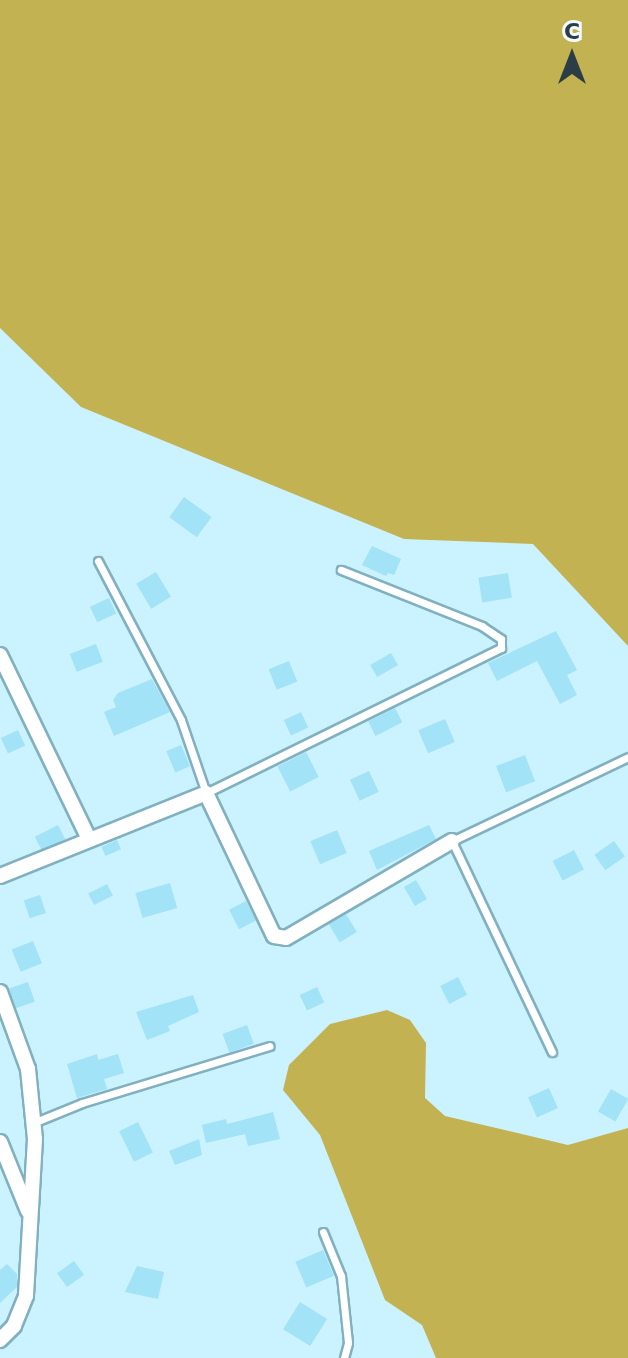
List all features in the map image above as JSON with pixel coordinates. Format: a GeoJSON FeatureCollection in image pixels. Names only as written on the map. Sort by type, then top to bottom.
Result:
{"type":"FeatureCollection","features":[{"type":"Feature","properties":{"kind":"street"},"geometry":{"type":"LineString","coordinates":[[0,655],[89,839]]}},
{"type":"Feature","properties":{"kind":"street"},"geometry":{"type":"LineString","coordinates":[[0,876],[206,793],[274,936],[286,938],[452,841]]}},
{"type":"Feature","properties":{"kind":"street"},"geometry":{"type":"LineString","coordinates":[[0,992],[28,1069],[33,1123],[26,1296],[14,1326],[0,1340]]}},
{"type":"Feature","properties":{"kind":"street"},"geometry":{"type":"LineString","coordinates":[[0,1142],[30,1215]]}},
{"type":"Feature","properties":{"kind":"lane"},"geometry":{"type":"LineString","coordinates":[[98,561],[181,720],[206,793],[501,648],[501,639],[482,626],[341,570]]}},
{"type":"Feature","properties":{"kind":"lane"},"geometry":{"type":"LineString","coordinates":[[552,1052],[452,841],[628,757]]}},
{"type":"Feature","properties":{"kind":"lane"},"geometry":{"type":"LineString","coordinates":[[33,1123],[82,1103],[270,1046]]}},
{"type":"Feature","properties":{"kind":"lane"},"geometry":{"type":"LineString","coordinates":[[323,1232],[341,1276],[348,1343],[344,1358]]}},
{"type":"Feature","properties":{"kind":"shaded area"},"geometry":{"type":"Polygon","coordinates":[[[0,0],[628,0],[628,646],[533,544],[404,539],[81,407],[0,328],[0,0]]]}},
{"type":"Feature","properties":{"kind":"shaded area"},"geometry":{"type":"Polygon","coordinates":[[[387,1010],[410,1020],[426,1043],[425,1098],[445,1116],[568,1145],[628,1128],[628,1358],[436,1358],[422,1325],[385,1300],[320,1135],[283,1090],[289,1065],[330,1024],[387,1010]]]}},
{"type":"Feature","properties":{"kind":"building"},"geometry":{"type":"Polygon","coordinates":[[[184,497],[212,517],[197,537],[169,517],[184,497]]]}},
{"type":"Feature","properties":{"kind":"building"},"geometry":{"type":"Polygon","coordinates":[[[372,546],[401,559],[394,575],[388,573],[386,576],[362,565],[372,546]]]}},
{"type":"Feature","properties":{"kind":"building"},"geometry":{"type":"Polygon","coordinates":[[[156,572],[171,597],[151,609],[136,584],[156,572]]]}},
{"type":"Feature","properties":{"kind":"building"},"geometry":{"type":"Polygon","coordinates":[[[508,573],[512,598],[482,602],[478,578],[508,573]]]}},
{"type":"Feature","properties":{"kind":"building"},"geometry":{"type":"Polygon","coordinates":[[[109,598],[116,613],[97,622],[90,607],[109,598]]]}},
{"type":"Feature","properties":{"kind":"building"},"geometry":{"type":"Polygon","coordinates":[[[556,631],[577,670],[567,675],[577,695],[560,704],[537,661],[497,681],[488,663],[556,631]]]}},
{"type":"Feature","properties":{"kind":"building"},"geometry":{"type":"Polygon","coordinates":[[[96,644],[103,662],[77,672],[70,654],[96,644]]]}},
{"type":"Feature","properties":{"kind":"building"},"geometry":{"type":"Polygon","coordinates":[[[391,653],[398,665],[377,677],[370,665],[391,653]]]}},
{"type":"Feature","properties":{"kind":"building"},"geometry":{"type":"Polygon","coordinates":[[[289,661],[297,681],[277,690],[269,669],[289,661]]]}},
{"type":"Feature","properties":{"kind":"building"},"geometry":{"type":"Polygon","coordinates":[[[152,679],[170,712],[114,736],[104,712],[116,707],[113,700],[118,693],[152,679]]]}},
{"type":"Feature","properties":{"kind":"building"},"geometry":{"type":"Polygon","coordinates":[[[395,708],[402,722],[376,736],[368,722],[395,708]]]}},
{"type":"Feature","properties":{"kind":"building"},"geometry":{"type":"Polygon","coordinates":[[[301,712],[308,727],[291,735],[284,720],[301,712]]]}},
{"type":"Feature","properties":{"kind":"building"},"geometry":{"type":"Polygon","coordinates":[[[445,719],[455,742],[428,753],[418,730],[445,719]]]}},
{"type":"Feature","properties":{"kind":"building"},"geometry":{"type":"Polygon","coordinates":[[[18,730],[25,745],[8,753],[1,738],[18,730]]]}},
{"type":"Feature","properties":{"kind":"building"},"geometry":{"type":"Polygon","coordinates":[[[181,745],[190,766],[175,772],[166,751],[181,745]]]}},
{"type":"Feature","properties":{"kind":"building"},"geometry":{"type":"Polygon","coordinates":[[[306,752],[319,777],[290,791],[277,767],[306,752]]]}},
{"type":"Feature","properties":{"kind":"building"},"geometry":{"type":"Polygon","coordinates":[[[525,755],[535,781],[506,792],[496,766],[525,755]]]}},
{"type":"Feature","properties":{"kind":"building"},"geometry":{"type":"Polygon","coordinates":[[[369,771],[379,792],[360,801],[350,780],[369,771]]]}},
{"type":"Feature","properties":{"kind":"building"},"geometry":{"type":"Polygon","coordinates":[[[58,825],[65,839],[42,851],[35,837],[58,825]]]}},
{"type":"Feature","properties":{"kind":"building"},"geometry":{"type":"Polygon","coordinates":[[[429,825],[436,839],[377,870],[369,851],[429,825]]]}},
{"type":"Feature","properties":{"kind":"building"},"geometry":{"type":"Polygon","coordinates":[[[337,830],[347,853],[320,864],[310,841],[337,830]]]}},
{"type":"Feature","properties":{"kind":"building"},"geometry":{"type":"Polygon","coordinates":[[[117,840],[121,849],[106,856],[101,847],[117,840]]]}},
{"type":"Feature","properties":{"kind":"building"},"geometry":{"type":"Polygon","coordinates":[[[614,841],[625,857],[605,870],[594,855],[614,841]]]}},
{"type":"Feature","properties":{"kind":"building"},"geometry":{"type":"Polygon","coordinates":[[[574,850],[584,870],[563,880],[553,861],[574,850]]]}},
{"type":"Feature","properties":{"kind":"building"},"geometry":{"type":"Polygon","coordinates":[[[416,880],[427,899],[415,906],[404,887],[416,880]]]}},
{"type":"Feature","properties":{"kind":"building"},"geometry":{"type":"Polygon","coordinates":[[[170,883],[177,908],[143,918],[135,893],[170,883]]]}},
{"type":"Feature","properties":{"kind":"building"},"geometry":{"type":"Polygon","coordinates":[[[107,884],[113,896],[94,905],[88,894],[107,884]]]}},
{"type":"Feature","properties":{"kind":"building"},"geometry":{"type":"Polygon","coordinates":[[[40,895],[46,913],[30,918],[24,900],[40,895]]]}},
{"type":"Feature","properties":{"kind":"building"},"geometry":{"type":"Polygon","coordinates":[[[246,901],[256,921],[239,929],[229,910],[246,901]]]}},
{"type":"Feature","properties":{"kind":"building"},"geometry":{"type":"Polygon","coordinates":[[[346,914],[357,932],[340,942],[329,924],[346,914]]]}},
{"type":"Feature","properties":{"kind":"building"},"geometry":{"type":"Polygon","coordinates":[[[33,941],[42,963],[21,972],[12,950],[33,941]]]}},
{"type":"Feature","properties":{"kind":"building"},"geometry":{"type":"Polygon","coordinates":[[[458,977],[467,995],[449,1004],[440,986],[458,977]]]}},
{"type":"Feature","properties":{"kind":"building"},"geometry":{"type":"Polygon","coordinates":[[[28,982],[35,1002],[16,1008],[9,989],[28,982]]]}},
{"type":"Feature","properties":{"kind":"building"},"geometry":{"type":"Polygon","coordinates":[[[317,987],[324,1002],[307,1010],[300,995],[317,987]]]}},
{"type":"Feature","properties":{"kind":"building"},"geometry":{"type":"Polygon","coordinates":[[[193,995],[199,1012],[168,1026],[170,1031],[147,1040],[136,1012],[193,995]]]}},
{"type":"Feature","properties":{"kind":"building"},"geometry":{"type":"Polygon","coordinates":[[[247,1025],[254,1044],[229,1053],[223,1034],[247,1025]]]}},
{"type":"Feature","properties":{"kind":"building"},"geometry":{"type":"Polygon","coordinates":[[[97,1054],[98,1060],[118,1054],[124,1073],[104,1079],[107,1089],[77,1098],[67,1064],[97,1054]]]}},
{"type":"Feature","properties":{"kind":"building"},"geometry":{"type":"Polygon","coordinates":[[[549,1088],[558,1108],[537,1117],[528,1097],[549,1088]]]}},
{"type":"Feature","properties":{"kind":"building"},"geometry":{"type":"Polygon","coordinates":[[[611,1089],[628,1099],[615,1122],[598,1112],[611,1089]]]}},
{"type":"Feature","properties":{"kind":"building"},"geometry":{"type":"Polygon","coordinates":[[[273,1112],[280,1139],[248,1146],[245,1134],[206,1143],[202,1125],[226,1119],[227,1124],[273,1112]]]}},
{"type":"Feature","properties":{"kind":"building"},"geometry":{"type":"Polygon","coordinates":[[[138,1122],[153,1153],[134,1162],[119,1131],[138,1122]]]}},
{"type":"Feature","properties":{"kind":"building"},"geometry":{"type":"Polygon","coordinates":[[[199,1139],[202,1155],[175,1165],[169,1151],[199,1139]]]}},
{"type":"Feature","properties":{"kind":"building"},"geometry":{"type":"Polygon","coordinates":[[[323,1250],[334,1276],[306,1287],[295,1262],[323,1250]]]}},
{"type":"Feature","properties":{"kind":"building"},"geometry":{"type":"Polygon","coordinates":[[[74,1261],[84,1275],[67,1287],[57,1273],[74,1261]]]}},
{"type":"Feature","properties":{"kind":"building"},"geometry":{"type":"Polygon","coordinates":[[[7,1264],[17,1274],[17,1287],[0,1303],[0,1270],[7,1264]]]}},
{"type":"Feature","properties":{"kind":"building"},"geometry":{"type":"Polygon","coordinates":[[[137,1266],[164,1272],[158,1299],[125,1292],[137,1266]]]}},
{"type":"Feature","properties":{"kind":"building"},"geometry":{"type":"Polygon","coordinates":[[[300,1302],[327,1319],[310,1346],[283,1329],[300,1302]]]}}]}
